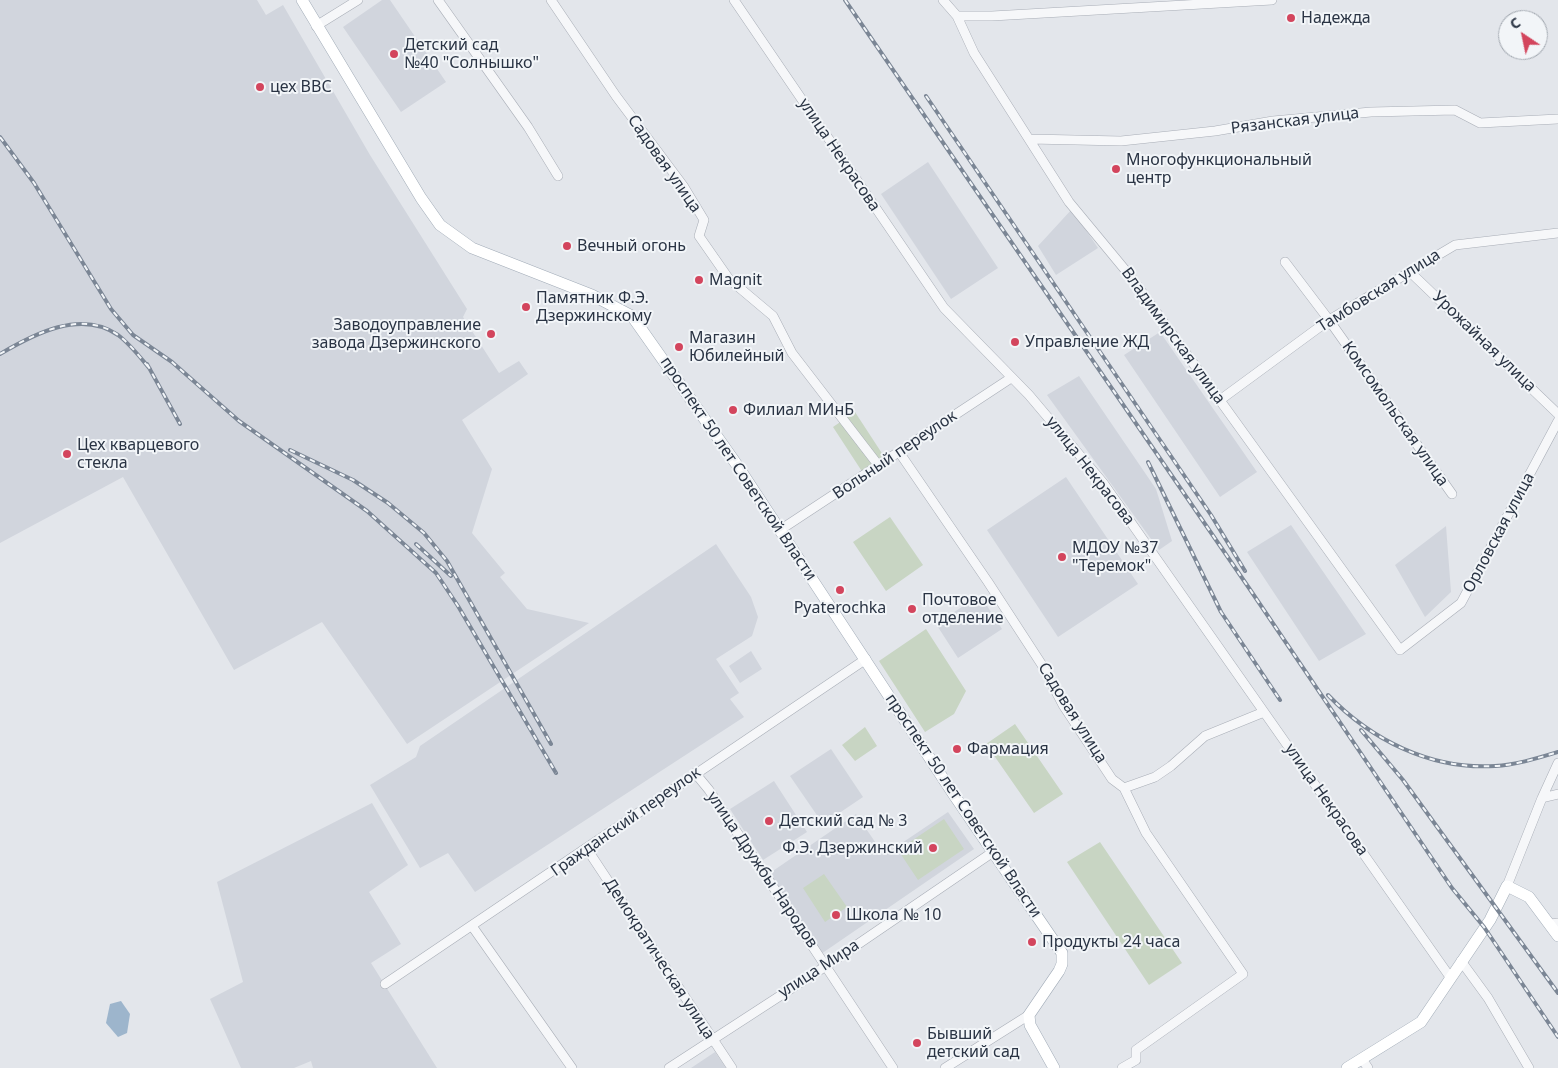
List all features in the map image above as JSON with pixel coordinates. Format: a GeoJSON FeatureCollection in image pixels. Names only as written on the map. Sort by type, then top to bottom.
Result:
{"type":"FeatureCollection","features":[{"type":"Feature","properties":{"kind":"main road","name":"проспект 50 лет Советской Власти"},"geometry":{"type":"LineString","coordinates":[[302,0],[421,198],[440,225],[472,248],[592,295],[632,316],[732,458],[1062,953],[1062,964],[1030,1020]]}},
{"type":"Feature","properties":{"kind":"main road"},"geometry":{"type":"LineString","coordinates":[[1347,1068],[1365,1063],[1421,1022],[1490,920],[1507,886],[1528,898],[1554,923],[1558,936]]}},
{"type":"Feature","properties":{"kind":"main road"},"geometry":{"type":"LineString","coordinates":[[1030,1020],[1054,1068]]}},
{"type":"Feature","properties":{"kind":"street"},"geometry":{"type":"LineString","coordinates":[[316,26],[358,0]]}},
{"type":"Feature","properties":{"kind":"street"},"geometry":{"type":"LineString","coordinates":[[438,0],[528,127],[558,176]]}},
{"type":"Feature","properties":{"kind":"street","name":"Садовая улица"},"geometry":{"type":"LineString","coordinates":[[551,0],[616,96],[684,187],[704,220],[699,236],[714,258],[729,279],[773,316],[792,353],[879,466]]}},
{"type":"Feature","properties":{"kind":"street","name":"улица Некрасова"},"geometry":{"type":"LineString","coordinates":[[734,0],[944,308],[1029,396],[1104,484],[1450,977]]}},
{"type":"Feature","properties":{"kind":"street","name":"Владимирская улица"},"geometry":{"type":"LineString","coordinates":[[943,0],[956,16],[974,53],[1070,202],[1131,277],[1400,650]]}},
{"type":"Feature","properties":{"kind":"street"},"geometry":{"type":"LineString","coordinates":[[956,16],[992,16],[1272,0]]}},
{"type":"Feature","properties":{"kind":"street","name":"Рязанская улица"},"geometry":{"type":"LineString","coordinates":[[1030,139],[1121,142],[1215,131],[1273,120],[1371,112],[1454,110],[1480,123],[1558,119]]}},
{"type":"Feature","properties":{"kind":"street","name":"Тамбовская улица"},"geometry":{"type":"LineString","coordinates":[[1220,400],[1329,320],[1455,245],[1558,233]]}},
{"type":"Feature","properties":{"kind":"street","name":"Комсомольская улица"},"geometry":{"type":"LineString","coordinates":[[1285,262],[1329,320],[1452,494]]}},
{"type":"Feature","properties":{"kind":"street","name":"Урожайная улица"},"geometry":{"type":"LineString","coordinates":[[1409,271],[1558,414]]}},
{"type":"Feature","properties":{"kind":"street","name":"Вольный переулок"},"geometry":{"type":"LineString","coordinates":[[780,530],[1010,378]]}},
{"type":"Feature","properties":{"kind":"street","name":"Орловская улица"},"geometry":{"type":"LineString","coordinates":[[1400,650],[1461,603],[1558,421]]}},
{"type":"Feature","properties":{"kind":"street","name":"Садовая улица"},"geometry":{"type":"LineString","coordinates":[[899,452],[994,590],[1042,665],[1063,705],[1112,779],[1124,788],[1146,833],[1243,974],[1136,1050],[1136,1060],[1122,1068]]}},
{"type":"Feature","properties":{"kind":"street","name":"Гражданский переулок"},"geometry":{"type":"LineString","coordinates":[[385,984],[866,659]]}},
{"type":"Feature","properties":{"kind":"street"},"geometry":{"type":"LineString","coordinates":[[1124,788],[1155,777],[1171,766],[1205,736],[1264,712]]}},
{"type":"Feature","properties":{"kind":"street"},"geometry":{"type":"LineString","coordinates":[[1507,886],[1542,798],[1558,764]]}},
{"type":"Feature","properties":{"kind":"street","name":"улица Дружбы Народов"},"geometry":{"type":"LineString","coordinates":[[695,773],[709,790],[893,1068]]}},
{"type":"Feature","properties":{"kind":"street"},"geometry":{"type":"LineString","coordinates":[[1542,798],[1558,794]]}},
{"type":"Feature","properties":{"kind":"street","name":"Демократическая улица"},"geometry":{"type":"LineString","coordinates":[[587,849],[732,1068]]}},
{"type":"Feature","properties":{"kind":"street","name":"улица Мира"},"geometry":{"type":"LineString","coordinates":[[669,1068],[826,966],[993,852]]}},
{"type":"Feature","properties":{"kind":"street"},"geometry":{"type":"LineString","coordinates":[[472,926],[572,1068]]}},
{"type":"Feature","properties":{"kind":"street"},"geometry":{"type":"LineString","coordinates":[[1461,961],[1488,998],[1529,1068]]}},
{"type":"Feature","properties":{"kind":"street"},"geometry":{"type":"LineString","coordinates":[[945,1068],[1030,1020]]}},
{"type":"Feature","properties":{"kind":"shaded area"},"geometry":{"type":"Polygon","coordinates":[[[0,0],[257,0],[266,15],[283,5],[370,155],[467,309],[463,317],[499,373],[519,361],[528,374],[462,420],[492,469],[472,533],[505,573],[500,577],[527,609],[589,623],[407,744],[322,622],[234,670],[123,477],[0,543],[0,0]]]}},
{"type":"Feature","properties":{"kind":"shaded area","name":"Детский сад №40 \"Солнышко\""},"geometry":{"type":"Polygon","coordinates":[[[382,0],[390,0],[446,82],[401,112],[343,27],[382,0]]]}},
{"type":"Feature","properties":{"kind":"shaded area"},"geometry":{"type":"Polygon","coordinates":[[[928,162],[998,268],[951,299],[881,194],[928,162]]]}},
{"type":"Feature","properties":{"kind":"shaded area"},"geometry":{"type":"Polygon","coordinates":[[[1072,209],[1098,248],[1056,275],[1038,246],[1072,209]]]}},
{"type":"Feature","properties":{"kind":"shaded area"},"geometry":{"type":"Polygon","coordinates":[[[1160,332],[1257,472],[1220,497],[1124,355],[1160,332]]]}},
{"type":"Feature","properties":{"kind":"shaded area"},"geometry":{"type":"Polygon","coordinates":[[[1079,376],[1156,489],[1172,541],[1159,550],[1047,395],[1079,376]]]}},
{"type":"Feature","properties":{"kind":"shaded area","name":"МДОУ №37 \"Теремок\""},"geometry":{"type":"Polygon","coordinates":[[[1066,477],[1138,584],[1058,637],[987,530],[1066,477]]]}},
{"type":"Feature","properties":{"kind":"shaded area"},"geometry":{"type":"Polygon","coordinates":[[[1291,525],[1366,634],[1319,661],[1247,552],[1291,525]]]}},
{"type":"Feature","properties":{"kind":"shaded area"},"geometry":{"type":"Polygon","coordinates":[[[1446,526],[1451,592],[1425,617],[1395,565],[1446,526]]]}},
{"type":"Feature","properties":{"kind":"shaded area"},"geometry":{"type":"Polygon","coordinates":[[[716,544],[751,597],[758,617],[752,636],[716,659],[739,693],[730,699],[744,717],[475,892],[448,853],[420,868],[370,785],[416,757],[420,746],[716,544]]]}},
{"type":"Feature","properties":{"kind":"shaded area"},"geometry":{"type":"Polygon","coordinates":[[[980,595],[1002,629],[958,658],[936,624],[980,595]]]}},
{"type":"Feature","properties":{"kind":"shaded area"},"geometry":{"type":"Polygon","coordinates":[[[751,651],[762,669],[740,683],[729,666],[751,651]]]}},
{"type":"Feature","properties":{"kind":"shaded area"},"geometry":{"type":"Polygon","coordinates":[[[831,749],[863,797],[823,824],[790,776],[831,749]]]}},
{"type":"Feature","properties":{"kind":"shaded area","name":"Детский сад № 3"},"geometry":{"type":"Polygon","coordinates":[[[774,781],[807,832],[763,860],[730,809],[774,781]]]}},
{"type":"Feature","properties":{"kind":"shaded area"},"geometry":{"type":"Polygon","coordinates":[[[372,803],[408,865],[369,892],[401,944],[371,963],[437,1068],[313,1068],[311,1061],[294,1068],[241,1068],[210,999],[243,982],[217,882],[372,803]]]}},
{"type":"Feature","properties":{"kind":"shaded area","name":"Школа № 10"},"geometry":{"type":"Polygon","coordinates":[[[948,812],[974,849],[821,954],[767,875],[856,814],[884,855],[948,812]]]}},
{"type":"Feature","properties":{"kind":"shaded area"},"geometry":{"type":"Polygon","coordinates":[[[715,1052],[726,1068],[691,1068],[715,1052]]]}},
{"type":"Feature","properties":{"kind":"green space"},"geometry":{"type":"Polygon","coordinates":[[[855,412],[885,458],[863,473],[833,427],[855,412]]]}},
{"type":"Feature","properties":{"kind":"green space"},"geometry":{"type":"Polygon","coordinates":[[[890,517],[923,565],[886,591],[853,542],[890,517]]]}},
{"type":"Feature","properties":{"kind":"green space"},"geometry":{"type":"Polygon","coordinates":[[[926,629],[966,691],[954,714],[925,732],[879,661],[926,629]]]}},
{"type":"Feature","properties":{"kind":"green space"},"geometry":{"type":"Polygon","coordinates":[[[1015,724],[1063,794],[1034,813],[986,744],[1015,724]]]}},
{"type":"Feature","properties":{"kind":"green space"},"geometry":{"type":"Polygon","coordinates":[[[865,727],[877,746],[855,761],[842,745],[865,727]]]}},
{"type":"Feature","properties":{"kind":"green space"},"geometry":{"type":"Polygon","coordinates":[[[944,819],[964,849],[918,880],[898,850],[944,819]]]}},
{"type":"Feature","properties":{"kind":"green space"},"geometry":{"type":"Polygon","coordinates":[[[1100,842],[1182,963],[1149,985],[1067,862],[1100,842]]]}},
{"type":"Feature","properties":{"kind":"green space"},"geometry":{"type":"Polygon","coordinates":[[[824,874],[847,907],[825,922],[803,888],[824,874]]]}},
{"type":"Feature","properties":{"kind":"water"},"geometry":{"type":"Polygon","coordinates":[[[121,1001],[130,1014],[127,1033],[118,1037],[106,1023],[110,1004],[121,1001]]]}},
{"type":"Feature","properties":{"kind":"railway"},"geometry":{"type":"LineString","coordinates":[[845,0],[1249,588],[1452,888],[1484,927],[1558,1037]]}},
{"type":"Feature","properties":{"kind":"railway"},"geometry":{"type":"LineString","coordinates":[[926,96],[1211,515],[1245,571]]}},
{"type":"Feature","properties":{"kind":"railway"},"geometry":{"type":"LineString","coordinates":[[0,137],[34,183],[111,309],[133,335],[172,362],[239,421],[367,511],[436,573],[458,606],[556,773]]}},
{"type":"Feature","properties":{"kind":"railway"},"geometry":{"type":"LineString","coordinates":[[0,354],[43,332],[73,324],[89,324],[104,328],[118,335],[150,369]]}},
{"type":"Feature","properties":{"kind":"railway"},"geometry":{"type":"LineString","coordinates":[[147,364],[180,424]]}},
{"type":"Feature","properties":{"kind":"railway"},"geometry":{"type":"LineString","coordinates":[[290,450],[353,480],[388,503],[424,533],[447,561],[551,744]]}},
{"type":"Feature","properties":{"kind":"railway"},"geometry":{"type":"LineString","coordinates":[[1148,462],[1221,612],[1280,700]]}},
{"type":"Feature","properties":{"kind":"railway"},"geometry":{"type":"LineString","coordinates":[[416,544],[451,576]]}},
{"type":"Feature","properties":{"kind":"railway"},"geometry":{"type":"LineString","coordinates":[[1328,695],[1363,726],[1383,738],[1404,749],[1448,763],[1471,766],[1495,766],[1527,761],[1558,752]]}},
{"type":"Feature","properties":{"kind":"railway"},"geometry":{"type":"LineString","coordinates":[[1361,730],[1403,780],[1558,993]]}},
{"type":"Feature","properties":{"kind":"place","name":"Надежда"},"geometry":{"type":"Point","coordinates":[1291,18]}},
{"type":"Feature","properties":{"kind":"place","name":"Детский сад №40 \"Солнышко\""},"geometry":{"type":"Point","coordinates":[394,54]}},
{"type":"Feature","properties":{"kind":"place","name":"цех ВВС"},"geometry":{"type":"Point","coordinates":[260,87]}},
{"type":"Feature","properties":{"kind":"place","name":"Многофункциональный центр"},"geometry":{"type":"Point","coordinates":[1116,169]}},
{"type":"Feature","properties":{"kind":"place","name":"Вечный огонь"},"geometry":{"type":"Point","coordinates":[567,246]}},
{"type":"Feature","properties":{"kind":"place","name":"Magnit"},"geometry":{"type":"Point","coordinates":[699,280]}},
{"type":"Feature","properties":{"kind":"place","name":"Памятник Ф.Э. Дзержинскому"},"geometry":{"type":"Point","coordinates":[526,307]}},
{"type":"Feature","properties":{"kind":"place","name":"Заводоуправление завода Дзержинского"},"geometry":{"type":"Point","coordinates":[491,334]}},
{"type":"Feature","properties":{"kind":"place","name":"Управление ЖД"},"geometry":{"type":"Point","coordinates":[1015,342]}},
{"type":"Feature","properties":{"kind":"place","name":"Магазин Юбилейный"},"geometry":{"type":"Point","coordinates":[679,347]}},
{"type":"Feature","properties":{"kind":"place","name":"Филиал МИнБ"},"geometry":{"type":"Point","coordinates":[733,410]}},
{"type":"Feature","properties":{"kind":"place","name":"Цех кварцевого стекла"},"geometry":{"type":"Point","coordinates":[67,454]}},
{"type":"Feature","properties":{"kind":"place","name":"МДОУ №37 \"Теремок\""},"geometry":{"type":"Point","coordinates":[1062,557]}},
{"type":"Feature","properties":{"kind":"place","name":"Pyaterochka"},"geometry":{"type":"Point","coordinates":[840,590]}},
{"type":"Feature","properties":{"kind":"place","name":"Почтовое отделение"},"geometry":{"type":"Point","coordinates":[912,609]}},
{"type":"Feature","properties":{"kind":"place","name":"Фармация"},"geometry":{"type":"Point","coordinates":[957,749]}},
{"type":"Feature","properties":{"kind":"place","name":"Детский сад № 3"},"geometry":{"type":"Point","coordinates":[769,821]}},
{"type":"Feature","properties":{"kind":"place","name":"Ф.Э. Дзержинский"},"geometry":{"type":"Point","coordinates":[933,848]}},
{"type":"Feature","properties":{"kind":"place","name":"Школа № 10"},"geometry":{"type":"Point","coordinates":[836,915]}},
{"type":"Feature","properties":{"kind":"place","name":"Продукты 24 часа"},"geometry":{"type":"Point","coordinates":[1032,942]}},
{"type":"Feature","properties":{"kind":"place","name":"Бывший детский сад"},"geometry":{"type":"Point","coordinates":[917,1043]}}]}
